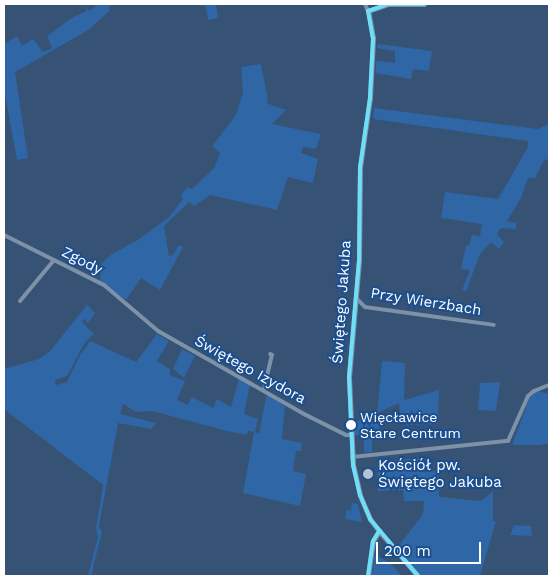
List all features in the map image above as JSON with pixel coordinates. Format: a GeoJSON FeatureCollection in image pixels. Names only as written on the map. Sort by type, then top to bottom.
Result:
{"type":"FeatureCollection","features":[{"type":"Feature","properties":{"kind":"street"},"geometry":{"type":"LineString","coordinates":[[365,4],[368,11],[388,4],[424,4]]}},
{"type":"Feature","properties":{"kind":"street","name":"Świętego Jakuba"},"geometry":{"type":"LineString","coordinates":[[368,11],[373,38],[370,98],[360,167],[360,237],[349,377],[350,435],[352,457],[360,495],[370,519],[418,576]]}},
{"type":"Feature","properties":{"kind":"street","name":"Zgody"},"geometry":{"type":"LineString","coordinates":[[4,235],[104,285],[142,318]]}},
{"type":"Feature","properties":{"kind":"street"},"geometry":{"type":"LineString","coordinates":[[20,301],[54,260]]}},
{"type":"Feature","properties":{"kind":"street","name":"Przy Wierzbach"},"geometry":{"type":"LineString","coordinates":[[356,298],[365,307],[494,324]]}},
{"type":"Feature","properties":{"kind":"street","name":"Świętego Izydora"},"geometry":{"type":"LineString","coordinates":[[142,318],[158,331],[306,414],[346,435],[350,435]]}},
{"type":"Feature","properties":{"kind":"street"},"geometry":{"type":"LineString","coordinates":[[264,389],[272,355],[270,354]]}},
{"type":"Feature","properties":{"kind":"street"},"geometry":{"type":"LineString","coordinates":[[352,457],[508,441],[528,396],[534,391],[549,385]]}},
{"type":"Feature","properties":{"kind":"street"},"geometry":{"type":"LineString","coordinates":[[368,576],[373,541],[379,531]]}},
{"type":"Feature","properties":{"kind":"shaded area"},"geometry":{"type":"Polygon","coordinates":[[[83,4],[89,11],[99,4],[108,4],[110,10],[90,29],[15,72],[28,158],[17,160],[4,89],[4,44],[17,36],[22,46],[33,39],[43,52],[52,48],[47,36],[73,17],[87,11],[83,4]]]}},
{"type":"Feature","properties":{"kind":"shaded area"},"geometry":{"type":"Polygon","coordinates":[[[205,4],[216,4],[218,18],[208,20],[205,4]]]}},
{"type":"Feature","properties":{"kind":"shaded area"},"geometry":{"type":"Polygon","coordinates":[[[378,44],[432,51],[429,71],[413,69],[411,79],[376,73],[376,61],[395,63],[395,51],[377,48],[378,44]]]}},
{"type":"Feature","properties":{"kind":"shaded area"},"geometry":{"type":"Polygon","coordinates":[[[261,64],[268,100],[266,103],[286,110],[272,124],[321,134],[316,149],[303,147],[301,153],[318,159],[313,183],[288,177],[277,210],[210,195],[194,206],[189,202],[164,226],[169,256],[173,255],[179,245],[183,247],[160,290],[141,278],[126,300],[100,281],[101,264],[112,254],[138,240],[169,217],[183,199],[181,195],[187,187],[192,189],[214,168],[220,153],[212,146],[236,115],[243,93],[241,67],[261,64]]]}},
{"type":"Feature","properties":{"kind":"shaded area"},"geometry":{"type":"Polygon","coordinates":[[[374,108],[538,129],[549,124],[549,159],[544,160],[535,178],[528,178],[521,198],[507,221],[516,223],[516,229],[501,228],[497,234],[504,242],[499,249],[491,242],[480,254],[466,291],[462,290],[470,270],[461,269],[466,245],[469,245],[472,235],[480,236],[482,224],[441,218],[445,192],[498,199],[528,147],[528,141],[373,119],[374,108]]]}},
{"type":"Feature","properties":{"kind":"shaded area"},"geometry":{"type":"Polygon","coordinates":[[[87,305],[95,313],[88,323],[84,319],[82,322],[94,334],[85,342],[67,376],[55,380],[56,385],[67,382],[79,357],[90,341],[136,362],[157,334],[169,341],[157,361],[170,369],[170,375],[185,381],[177,400],[188,405],[192,397],[213,408],[217,399],[231,407],[239,379],[250,385],[244,414],[258,419],[255,432],[259,433],[267,393],[285,406],[282,439],[302,443],[301,451],[296,451],[293,471],[306,474],[300,506],[243,493],[254,432],[248,431],[247,435],[152,411],[136,412],[123,404],[120,414],[156,423],[151,429],[118,423],[99,526],[102,532],[91,576],[88,576],[98,537],[96,528],[103,485],[4,409],[4,369],[39,359],[51,350],[87,305]]]}},
{"type":"Feature","properties":{"kind":"shaded area"},"geometry":{"type":"Polygon","coordinates":[[[182,349],[195,356],[184,378],[173,369],[182,349]]]}},
{"type":"Feature","properties":{"kind":"shaded area"},"geometry":{"type":"Polygon","coordinates":[[[382,361],[405,363],[404,400],[439,390],[438,424],[406,425],[405,422],[401,422],[399,403],[377,413],[382,361]]]}},
{"type":"Feature","properties":{"kind":"shaded area"},"geometry":{"type":"Polygon","coordinates":[[[500,382],[496,411],[478,410],[480,383],[500,382]]]}},
{"type":"Feature","properties":{"kind":"shaded area"},"geometry":{"type":"Polygon","coordinates":[[[537,391],[549,394],[549,448],[547,443],[541,445],[512,445],[529,399],[537,391]]]}},
{"type":"Feature","properties":{"kind":"shaded area"},"geometry":{"type":"Polygon","coordinates":[[[377,413],[380,428],[372,430],[372,452],[364,452],[364,438],[355,435],[355,422],[377,413]]]}},
{"type":"Feature","properties":{"kind":"shaded area"},"geometry":{"type":"Polygon","coordinates":[[[421,458],[422,472],[438,471],[439,497],[481,501],[493,491],[493,521],[496,521],[480,576],[421,576],[397,548],[423,514],[424,501],[404,501],[403,490],[378,491],[377,462],[421,458]]]}},
{"type":"Feature","properties":{"kind":"shaded area"},"geometry":{"type":"Polygon","coordinates":[[[352,503],[358,504],[362,522],[345,519],[346,510],[351,511],[352,503]]]}},
{"type":"Feature","properties":{"kind":"shaded area"},"geometry":{"type":"Polygon","coordinates":[[[514,525],[531,526],[532,536],[510,535],[514,525]]]}},
{"type":"Feature","properties":{"kind":"shaded area"},"geometry":{"type":"Polygon","coordinates":[[[375,555],[389,562],[402,576],[372,576],[375,555]]]}},
{"type":"Feature","properties":{"kind":"transit line"},"geometry":{"type":"LineString","coordinates":[[368,11],[388,4],[424,4]]}},
{"type":"Feature","properties":{"kind":"transit line"},"geometry":{"type":"LineString","coordinates":[[368,11],[373,38],[370,98],[360,167],[359,260],[349,377],[353,465],[360,495],[370,519],[418,576]]}},
{"type":"Feature","properties":{"kind":"transit line"},"geometry":{"type":"LineString","coordinates":[[368,576],[373,541],[379,531]]}},
{"type":"Feature","properties":{"kind":"place","name":"Więcławice Stare Centrum"},"geometry":{"type":"Point","coordinates":[351,425]}},
{"type":"Feature","properties":{"kind":"place","name":"Kościół pw. Świętego Jakuba"},"geometry":{"type":"Point","coordinates":[368,474]}}]}
